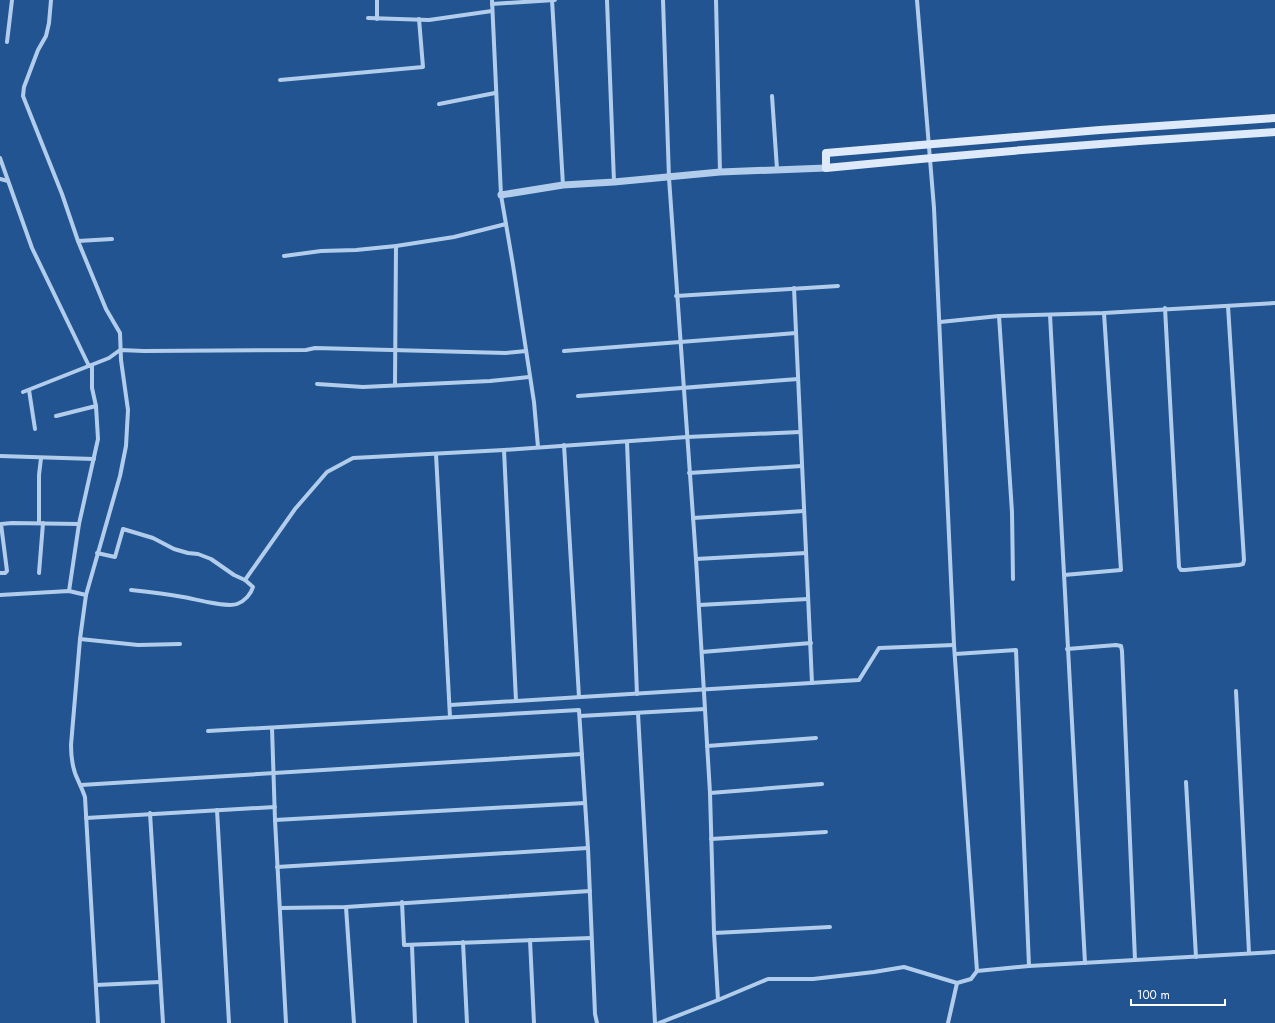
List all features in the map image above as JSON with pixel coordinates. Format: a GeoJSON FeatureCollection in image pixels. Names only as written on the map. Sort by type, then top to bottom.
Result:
{"type":"FeatureCollection","features":[{"type":"Feature","properties":{"kind":"main road"},"geometry":{"type":"LineString","coordinates":[[1275,118],[1230,120],[826,153],[826,168],[931,158],[1275,132]]}},
{"type":"Feature","properties":{"kind":"main road"},"geometry":{"type":"LineString","coordinates":[[1230,120],[1230,135]]}},
{"type":"Feature","properties":{"kind":"main road"},"geometry":{"type":"LineString","coordinates":[[1213,122],[1214,136]]}},
{"type":"Feature","properties":{"kind":"street"},"geometry":{"type":"LineString","coordinates":[[7,42],[12,0]]}},
{"type":"Feature","properties":{"kind":"street"},"geometry":{"type":"LineString","coordinates":[[51,0],[50,23],[24,87],[23,96],[62,194],[78,241],[106,309],[120,333],[120,350],[128,410],[126,446],[120,476],[86,595],[80,639],[71,745],[71,757],[76,775],[85,797],[98,1023]]}},
{"type":"Feature","properties":{"kind":"street"},"geometry":{"type":"LineString","coordinates":[[377,0],[377,19]]}},
{"type":"Feature","properties":{"kind":"street"},"geometry":{"type":"LineString","coordinates":[[552,0],[563,185]]}},
{"type":"Feature","properties":{"kind":"street"},"geometry":{"type":"LineString","coordinates":[[538,447],[534,402],[501,195],[492,2],[555,0]]}},
{"type":"Feature","properties":{"kind":"street"},"geometry":{"type":"LineString","coordinates":[[607,0],[614,182]]}},
{"type":"Feature","properties":{"kind":"street"},"geometry":{"type":"LineString","coordinates":[[663,0],[669,178],[676,296],[684,389],[702,652],[710,793],[714,933],[718,1000]]}},
{"type":"Feature","properties":{"kind":"street"},"geometry":{"type":"LineString","coordinates":[[716,0],[720,172]]}},
{"type":"Feature","properties":{"kind":"street"},"geometry":{"type":"LineString","coordinates":[[917,0],[928,144],[931,158],[940,322],[954,645],[977,972]]}},
{"type":"Feature","properties":{"kind":"street"},"geometry":{"type":"LineString","coordinates":[[368,18],[429,20],[492,11]]}},
{"type":"Feature","properties":{"kind":"street"},"geometry":{"type":"LineString","coordinates":[[280,80],[423,67],[419,19]]}},
{"type":"Feature","properties":{"kind":"street"},"geometry":{"type":"LineString","coordinates":[[439,104],[496,93]]}},
{"type":"Feature","properties":{"kind":"street"},"geometry":{"type":"LineString","coordinates":[[772,96],[776,169]]}},
{"type":"Feature","properties":{"kind":"street"},"geometry":{"type":"LineString","coordinates":[[0,158],[32,248],[90,366],[92,388],[96,406],[98,439],[79,524],[69,592]]}},
{"type":"Feature","properties":{"kind":"street"},"geometry":{"type":"LineString","coordinates":[[501,195],[563,185],[669,178],[720,172],[826,168]]}},
{"type":"Feature","properties":{"kind":"street"},"geometry":{"type":"LineString","coordinates":[[0,179],[8,181]]}},
{"type":"Feature","properties":{"kind":"street"},"geometry":{"type":"LineString","coordinates":[[284,256],[321,251],[356,250],[396,246],[454,237],[506,224]]}},
{"type":"Feature","properties":{"kind":"street"},"geometry":{"type":"LineString","coordinates":[[78,241],[112,239]]}},
{"type":"Feature","properties":{"kind":"street"},"geometry":{"type":"LineString","coordinates":[[395,385],[396,246]]}},
{"type":"Feature","properties":{"kind":"street"},"geometry":{"type":"LineString","coordinates":[[676,296],[838,286]]}},
{"type":"Feature","properties":{"kind":"street"},"geometry":{"type":"LineString","coordinates":[[794,288],[812,683]]}},
{"type":"Feature","properties":{"kind":"street"},"geometry":{"type":"LineString","coordinates":[[940,322],[999,316],[1104,313],[1165,308],[1275,303]]}},
{"type":"Feature","properties":{"kind":"street"},"geometry":{"type":"LineString","coordinates":[[1165,308],[1179,567],[1181,570],[1185,570],[1239,565],[1243,564],[1244,560],[1228,306]]}},
{"type":"Feature","properties":{"kind":"street"},"geometry":{"type":"LineString","coordinates":[[1064,575],[1121,570],[1104,313]]}},
{"type":"Feature","properties":{"kind":"street"},"geometry":{"type":"LineString","coordinates":[[1050,315],[1085,963]]}},
{"type":"Feature","properties":{"kind":"street"},"geometry":{"type":"LineString","coordinates":[[999,316],[1012,512],[1013,579]]}},
{"type":"Feature","properties":{"kind":"street"},"geometry":{"type":"LineString","coordinates":[[564,351],[796,333]]}},
{"type":"Feature","properties":{"kind":"street"},"geometry":{"type":"LineString","coordinates":[[23,392],[109,358],[120,350],[306,350],[315,348],[506,353],[526,351]]}},
{"type":"Feature","properties":{"kind":"street"},"geometry":{"type":"LineString","coordinates":[[317,384],[363,387],[490,381],[530,377]]}},
{"type":"Feature","properties":{"kind":"street"},"geometry":{"type":"LineString","coordinates":[[578,396],[798,379]]}},
{"type":"Feature","properties":{"kind":"street"},"geometry":{"type":"LineString","coordinates":[[29,390],[35,429]]}},
{"type":"Feature","properties":{"kind":"street"},"geometry":{"type":"LineString","coordinates":[[56,416],[96,406]]}},
{"type":"Feature","properties":{"kind":"street"},"geometry":{"type":"LineString","coordinates":[[245,580],[295,509],[327,472],[353,458],[504,450],[687,437],[800,432]]}},
{"type":"Feature","properties":{"kind":"street"},"geometry":{"type":"LineString","coordinates":[[627,442],[638,694]]}},
{"type":"Feature","properties":{"kind":"street"},"geometry":{"type":"LineString","coordinates":[[564,445],[579,697]]}},
{"type":"Feature","properties":{"kind":"street"},"geometry":{"type":"LineString","coordinates":[[504,450],[516,701]]}},
{"type":"Feature","properties":{"kind":"street"},"geometry":{"type":"LineString","coordinates":[[436,454],[450,717]]}},
{"type":"Feature","properties":{"kind":"street"},"geometry":{"type":"LineString","coordinates":[[0,456],[94,459]]}},
{"type":"Feature","properties":{"kind":"street"},"geometry":{"type":"LineString","coordinates":[[39,573],[41,523],[39,475],[41,458]]}},
{"type":"Feature","properties":{"kind":"street"},"geometry":{"type":"LineString","coordinates":[[689,473],[802,466]]}},
{"type":"Feature","properties":{"kind":"street"},"geometry":{"type":"LineString","coordinates":[[692,518],[804,511]]}},
{"type":"Feature","properties":{"kind":"street"},"geometry":{"type":"LineString","coordinates":[[0,573],[5,573],[7,571],[1,524],[79,524]]}},
{"type":"Feature","properties":{"kind":"street"},"geometry":{"type":"LineString","coordinates":[[97,553],[115,557],[123,529],[153,538],[188,553],[198,554],[211,559],[234,575],[245,580],[253,587],[251,593],[238,604],[230,606],[181,596],[131,590]]}},
{"type":"Feature","properties":{"kind":"street"},"geometry":{"type":"LineString","coordinates":[[696,559],[806,553]]}},
{"type":"Feature","properties":{"kind":"street"},"geometry":{"type":"LineString","coordinates":[[0,595],[69,592],[86,595]]}},
{"type":"Feature","properties":{"kind":"street"},"geometry":{"type":"LineString","coordinates":[[699,605],[808,598]]}},
{"type":"Feature","properties":{"kind":"street"},"geometry":{"type":"LineString","coordinates":[[80,639],[138,645],[180,644]]}},
{"type":"Feature","properties":{"kind":"street"},"geometry":{"type":"LineString","coordinates":[[702,652],[811,643]]}},
{"type":"Feature","properties":{"kind":"street"},"geometry":{"type":"LineString","coordinates":[[450,705],[859,680],[879,648],[954,645]]}},
{"type":"Feature","properties":{"kind":"street"},"geometry":{"type":"LineString","coordinates":[[1067,649],[1116,645],[1121,646],[1135,960]]}},
{"type":"Feature","properties":{"kind":"street"},"geometry":{"type":"LineString","coordinates":[[955,654],[1016,650],[1029,966]]}},
{"type":"Feature","properties":{"kind":"street"},"geometry":{"type":"LineString","coordinates":[[1236,691],[1249,953]]}},
{"type":"Feature","properties":{"kind":"street"},"geometry":{"type":"LineString","coordinates":[[208,731],[577,709],[580,711],[588,848],[595,1014],[597,1023]]}},
{"type":"Feature","properties":{"kind":"street"},"geometry":{"type":"LineString","coordinates":[[580,716],[705,709]]}},
{"type":"Feature","properties":{"kind":"street"},"geometry":{"type":"LineString","coordinates":[[638,713],[655,1023]]}},
{"type":"Feature","properties":{"kind":"street"},"geometry":{"type":"LineString","coordinates":[[272,728],[277,867],[281,908],[286,1023]]}},
{"type":"Feature","properties":{"kind":"street"},"geometry":{"type":"LineString","coordinates":[[707,746],[816,738]]}},
{"type":"Feature","properties":{"kind":"street"},"geometry":{"type":"LineString","coordinates":[[81,785],[582,754]]}},
{"type":"Feature","properties":{"kind":"street"},"geometry":{"type":"LineString","coordinates":[[1186,782],[1196,956]]}},
{"type":"Feature","properties":{"kind":"street"},"geometry":{"type":"LineString","coordinates":[[710,793],[822,784]]}},
{"type":"Feature","properties":{"kind":"street"},"geometry":{"type":"LineString","coordinates":[[275,820],[585,804]]}},
{"type":"Feature","properties":{"kind":"street"},"geometry":{"type":"LineString","coordinates":[[86,818],[150,813],[275,807]]}},
{"type":"Feature","properties":{"kind":"street"},"geometry":{"type":"LineString","coordinates":[[217,810],[229,1023]]}},
{"type":"Feature","properties":{"kind":"street"},"geometry":{"type":"LineString","coordinates":[[150,813],[163,1023]]}},
{"type":"Feature","properties":{"kind":"street"},"geometry":{"type":"LineString","coordinates":[[711,839],[826,832]]}},
{"type":"Feature","properties":{"kind":"street"},"geometry":{"type":"LineString","coordinates":[[277,867],[588,848]]}},
{"type":"Feature","properties":{"kind":"street"},"geometry":{"type":"LineString","coordinates":[[281,908],[346,907],[402,902],[590,891]]}},
{"type":"Feature","properties":{"kind":"street"},"geometry":{"type":"LineString","coordinates":[[402,902],[404,945],[412,946],[463,942],[591,938]]}},
{"type":"Feature","properties":{"kind":"street"},"geometry":{"type":"LineString","coordinates":[[346,907],[354,1023]]}},
{"type":"Feature","properties":{"kind":"street"},"geometry":{"type":"LineString","coordinates":[[714,933],[830,927]]}},
{"type":"Feature","properties":{"kind":"street"},"geometry":{"type":"LineString","coordinates":[[530,940],[534,1023]]}},
{"type":"Feature","properties":{"kind":"street"},"geometry":{"type":"LineString","coordinates":[[463,942],[467,1023]]}},
{"type":"Feature","properties":{"kind":"street"},"geometry":{"type":"LineString","coordinates":[[412,946],[415,1023]]}},
{"type":"Feature","properties":{"kind":"street"},"geometry":{"type":"LineString","coordinates":[[659,1023],[768,979],[813,979],[904,967],[957,983],[971,979],[977,972],[1029,966],[1275,952]]}},
{"type":"Feature","properties":{"kind":"street"},"geometry":{"type":"LineString","coordinates":[[96,985],[160,982]]}},
{"type":"Feature","properties":{"kind":"street"},"geometry":{"type":"LineString","coordinates":[[948,1023],[957,983]]}}]}
